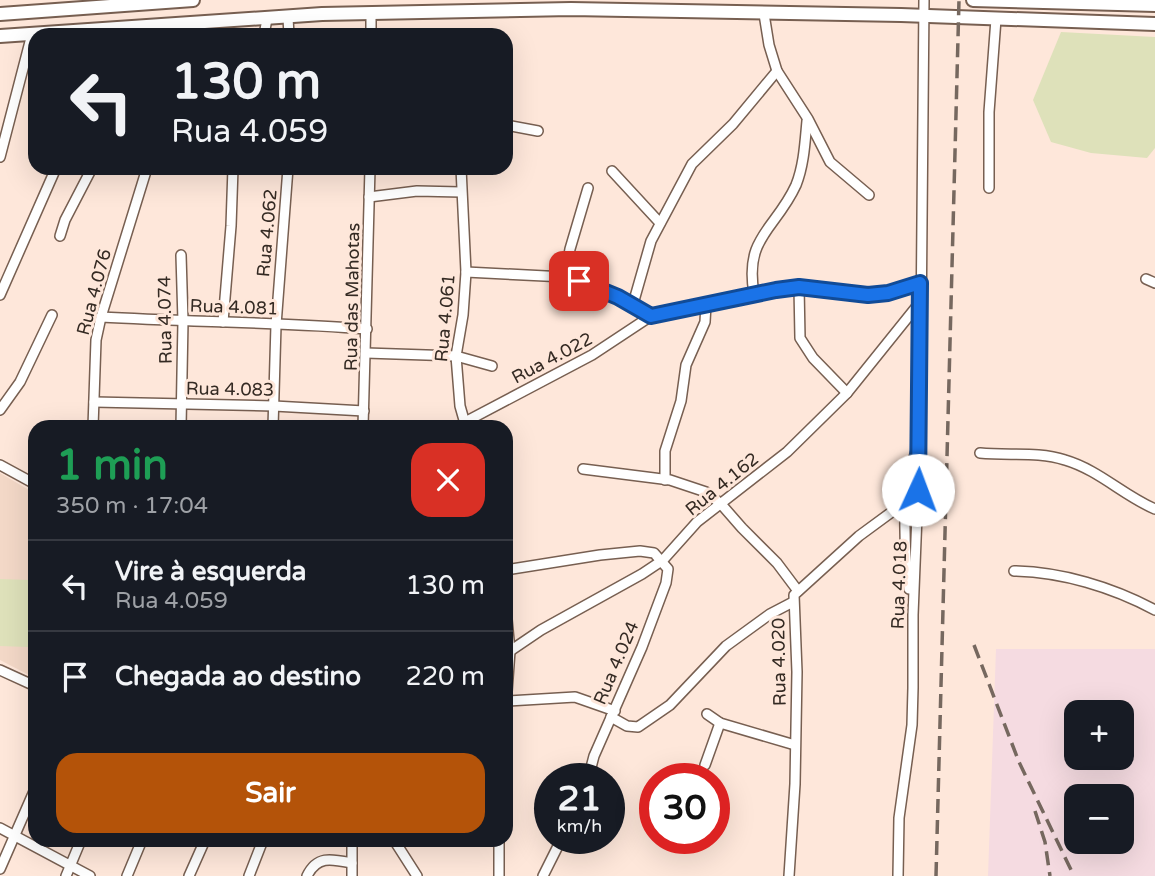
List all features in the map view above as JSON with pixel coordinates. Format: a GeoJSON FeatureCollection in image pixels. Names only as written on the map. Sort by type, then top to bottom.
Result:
{"type":"FeatureCollection","features":[{"type":"Feature","properties":{"kind":"main road"},"geometry":{"type":"LineString","coordinates":[[0,14],[61,5],[194,0]]}},
{"type":"Feature","properties":{"kind":"main road"},"geometry":{"type":"LineString","coordinates":[[973,0],[1155,5]]}},
{"type":"Feature","properties":{"kind":"main road"},"geometry":{"type":"LineString","coordinates":[[203,28],[267,19],[371,13],[571,9],[1155,24]]}},
{"type":"Feature","properties":{"kind":"main road"},"geometry":{"type":"LineString","coordinates":[[0,36],[28,34]]}},
{"type":"Feature","properties":{"kind":"street","name":"Rua 4.018"},"geometry":{"type":"LineString","coordinates":[[898,876],[899,818],[912,725],[920,440],[924,0]]}},
{"type":"Feature","properties":{"kind":"street"},"geometry":{"type":"LineString","coordinates":[[371,13],[371,28]]}},
{"type":"Feature","properties":{"kind":"street"},"geometry":{"type":"LineString","coordinates":[[764,14],[777,71],[830,162],[869,195]]}},
{"type":"Feature","properties":{"kind":"street"},"geometry":{"type":"LineString","coordinates":[[288,18],[289,28]]}},
{"type":"Feature","properties":{"kind":"street"},"geometry":{"type":"LineString","coordinates":[[265,28],[267,19]]}},
{"type":"Feature","properties":{"kind":"street"},"geometry":{"type":"LineString","coordinates":[[989,188],[989,112],[996,19]]}},
{"type":"Feature","properties":{"kind":"street"},"geometry":{"type":"LineString","coordinates":[[0,157],[28,49]]}},
{"type":"Feature","properties":{"kind":"street"},"geometry":{"type":"LineString","coordinates":[[633,304],[651,241],[692,164],[733,124],[777,71]]}},
{"type":"Feature","properties":{"kind":"street"},"geometry":{"type":"LineString","coordinates":[[754,293],[751,278],[752,258],[761,237],[796,185],[804,151],[807,119]]}},
{"type":"Feature","properties":{"kind":"street"},"geometry":{"type":"LineString","coordinates":[[513,126],[538,131]]}},
{"type":"Feature","properties":{"kind":"street"},"geometry":{"type":"LineString","coordinates":[[612,171],[660,223]]}},
{"type":"Feature","properties":{"kind":"street"},"geometry":{"type":"LineString","coordinates":[[0,295],[53,175]]}},
{"type":"Feature","properties":{"kind":"street"},"geometry":{"type":"LineString","coordinates":[[60,236],[65,220],[88,175]]}},
{"type":"Feature","properties":{"kind":"street","name":"Rua 4.076"},"geometry":{"type":"LineString","coordinates":[[93,420],[96,340],[145,175]]}},
{"type":"Feature","properties":{"kind":"street"},"geometry":{"type":"LineString","coordinates":[[223,322],[233,175]]}},
{"type":"Feature","properties":{"kind":"street","name":"Rua 4.062"},"geometry":{"type":"LineString","coordinates":[[273,420],[275,325],[287,175]]}},
{"type":"Feature","properties":{"kind":"street","name":"Rua das Mahotas"},"geometry":{"type":"LineString","coordinates":[[364,420],[370,175]]}},
{"type":"Feature","properties":{"kind":"street","name":"Rua 4.061"},"geometry":{"type":"LineString","coordinates":[[461,175],[466,272],[456,356],[460,407],[465,420]]}},
{"type":"Feature","properties":{"kind":"street"},"geometry":{"type":"LineString","coordinates":[[565,277],[570,249],[588,188]]}},
{"type":"Feature","properties":{"kind":"street"},"geometry":{"type":"LineString","coordinates":[[369,197],[417,191],[461,192]]}},
{"type":"Feature","properties":{"kind":"street","name":"Rua 4.074"},"geometry":{"type":"LineString","coordinates":[[181,255],[181,420]]}},
{"type":"Feature","properties":{"kind":"street"},"geometry":{"type":"LineString","coordinates":[[466,272],[565,277],[603,290],[651,316],[754,293],[799,287],[868,295],[888,293],[920,283]]}},
{"type":"Feature","properties":{"kind":"street"},"geometry":{"type":"LineString","coordinates":[[799,287],[800,338],[813,358],[848,393]]}},
{"type":"Feature","properties":{"kind":"street","name":"Rua 4.162"},"geometry":{"type":"LineString","coordinates":[[513,649],[541,630],[642,575],[663,560],[697,522],[787,452],[848,393],[920,301]]}},
{"type":"Feature","properties":{"kind":"street"},"geometry":{"type":"LineString","coordinates":[[665,480],[665,451],[681,401],[686,365],[705,322],[706,304]]}},
{"type":"Feature","properties":{"kind":"street"},"geometry":{"type":"LineString","coordinates":[[0,410],[20,382],[52,315]]}},
{"type":"Feature","properties":{"kind":"street","name":"Rua 4.022"},"geometry":{"type":"LineString","coordinates":[[473,420],[592,355],[651,316]]}},
{"type":"Feature","properties":{"kind":"street","name":"Rua 4.081"},"geometry":{"type":"LineString","coordinates":[[101,317],[367,329]]}},
{"type":"Feature","properties":{"kind":"street"},"geometry":{"type":"LineString","coordinates":[[366,353],[456,356],[492,366]]}},
{"type":"Feature","properties":{"kind":"street","name":"Rua 4.083"},"geometry":{"type":"LineString","coordinates":[[94,402],[365,411]]}},
{"type":"Feature","properties":{"kind":"street"},"geometry":{"type":"LineString","coordinates":[[913,615],[906,542],[912,463],[920,440]]}},
{"type":"Feature","properties":{"kind":"street"},"geometry":{"type":"LineString","coordinates":[[979,453],[1004,456],[1037,455],[1063,459],[1095,473],[1155,509]]}},
{"type":"Feature","properties":{"kind":"street"},"geometry":{"type":"LineString","coordinates":[[0,465],[28,480]]}},
{"type":"Feature","properties":{"kind":"street"},"geometry":{"type":"LineString","coordinates":[[583,469],[677,482],[706,492],[721,504],[777,563],[798,590]]}},
{"type":"Feature","properties":{"kind":"street","name":"Rua 4.020"},"geometry":{"type":"LineString","coordinates":[[789,876],[795,784],[797,672],[793,602],[798,590],[859,536],[908,500]]}},
{"type":"Feature","properties":{"kind":"street"},"geometry":{"type":"LineString","coordinates":[[513,569],[566,559],[640,551],[654,553],[663,560]]}},
{"type":"Feature","properties":{"kind":"street","name":"Rua 4.024"},"geometry":{"type":"LineString","coordinates":[[592,763],[666,583],[669,571],[663,560]]}},
{"type":"Feature","properties":{"kind":"street"},"geometry":{"type":"LineString","coordinates":[[1014,571],[1062,576],[1138,601],[1155,610]]}},
{"type":"Feature","properties":{"kind":"street"},"geometry":{"type":"LineString","coordinates":[[513,703],[575,698],[613,714],[627,726],[638,727],[670,705],[726,646],[793,602]]}},
{"type":"Feature","properties":{"kind":"street"},"geometry":{"type":"LineString","coordinates":[[0,670],[28,683]]}},
{"type":"Feature","properties":{"kind":"street"},"geometry":{"type":"LineString","coordinates":[[706,714],[720,723],[795,745]]}},
{"type":"Feature","properties":{"kind":"street"},"geometry":{"type":"LineString","coordinates":[[706,763],[720,723]]}},
{"type":"Feature","properties":{"kind":"street"},"geometry":{"type":"LineString","coordinates":[[0,869],[28,805]]}},
{"type":"Feature","properties":{"kind":"street"},"geometry":{"type":"LineString","coordinates":[[0,828],[28,843]]}},
{"type":"Feature","properties":{"kind":"street"},"geometry":{"type":"LineString","coordinates":[[35,847],[90,876]]}},
{"type":"Feature","properties":{"kind":"street"},"geometry":{"type":"LineString","coordinates":[[66,876],[78,847]]}},
{"type":"Feature","properties":{"kind":"street"},"geometry":{"type":"LineString","coordinates":[[127,876],[139,847]]}},
{"type":"Feature","properties":{"kind":"street"},"geometry":{"type":"LineString","coordinates":[[189,876],[202,847]]}},
{"type":"Feature","properties":{"kind":"street"},"geometry":{"type":"LineString","coordinates":[[248,876],[260,847]]}},
{"type":"Feature","properties":{"kind":"street"},"geometry":{"type":"LineString","coordinates":[[352,847],[352,876]]}},
{"type":"Feature","properties":{"kind":"street"},"geometry":{"type":"LineString","coordinates":[[398,847],[417,876]]}},
{"type":"Feature","properties":{"kind":"street"},"geometry":{"type":"LineString","coordinates":[[499,847],[499,876]]}},
{"type":"Feature","properties":{"kind":"street"},"geometry":{"type":"LineString","coordinates":[[543,876],[554,854]]}},
{"type":"Feature","properties":{"kind":"street"},"geometry":{"type":"LineString","coordinates":[[307,876],[314,864],[320,860],[352,863]]}},
{"type":"Feature","properties":{"kind":"shaded area"},"geometry":{"type":"Polygon","coordinates":[[[0,473],[28,489],[28,674],[0,660],[0,473]]]}},
{"type":"Feature","properties":{"kind":"shaded area"},"geometry":{"type":"Polygon","coordinates":[[[996,649],[1155,649],[1155,876],[988,876],[996,649]]]}},
{"type":"Feature","properties":{"kind":"green space"},"geometry":{"type":"Polygon","coordinates":[[[1061,32],[1155,37],[1155,148],[1147,158],[1091,153],[1051,142],[1033,100],[1061,32]]]}},
{"type":"Feature","properties":{"kind":"green space"},"geometry":{"type":"Polygon","coordinates":[[[0,579],[28,580],[28,647],[0,646],[0,579]]]}},
{"type":"Feature","properties":{"kind":"railway"},"geometry":{"type":"LineString","coordinates":[[936,876],[959,0]]}},
{"type":"Feature","properties":{"kind":"railway"},"geometry":{"type":"LineString","coordinates":[[974,645],[1019,762],[1074,876]]}},
{"type":"Feature","properties":{"kind":"railway"},"geometry":{"type":"LineString","coordinates":[[1035,811],[1045,842],[1050,876]]}},
{"type":"Feature","properties":{"kind":"route"},"geometry":{"type":"LineString","coordinates":[[579,281],[633,304],[651,316],[754,293],[799,287],[868,295],[903,290],[920,283],[918,490]]}}]}
